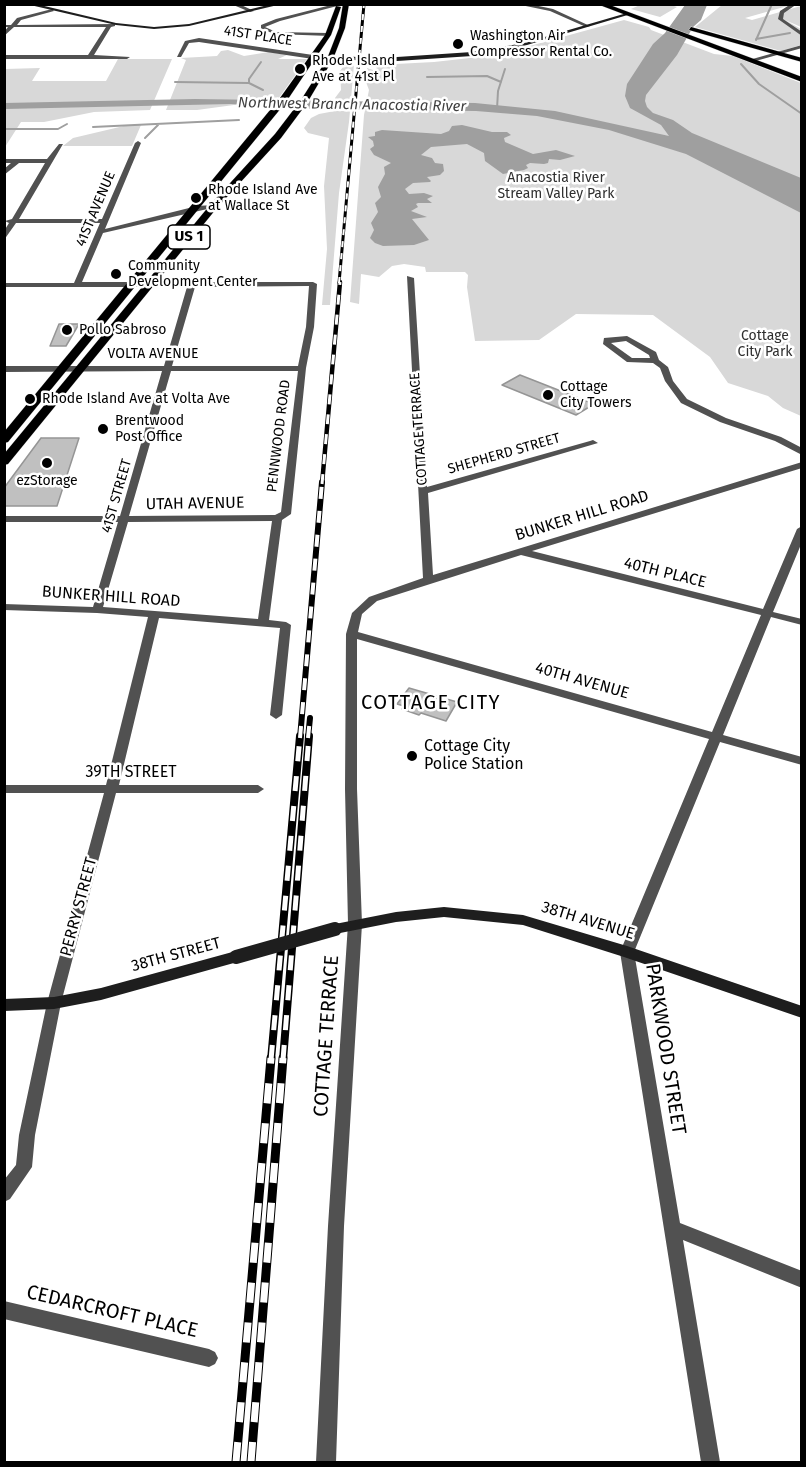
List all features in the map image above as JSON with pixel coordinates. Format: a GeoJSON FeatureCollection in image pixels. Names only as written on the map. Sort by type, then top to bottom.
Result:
{"type":"FeatureCollection","features":[{"type":"Feature","properties":{"kind":"main road"},"geometry":{"type":"LineString","coordinates":[[600,4],[646,19],[801,60]]}},
{"type":"Feature","properties":{"kind":"main road"},"geometry":{"type":"LineString","coordinates":[[607,4],[801,80]]}},
{"type":"Feature","properties":{"kind":"main road","name":"US 1"},"geometry":{"type":"LineString","coordinates":[[4,440],[65,369],[277,108],[328,35],[341,5]]}},
{"type":"Feature","properties":{"kind":"main road","name":"US 1"},"geometry":{"type":"LineString","coordinates":[[4,462],[213,207],[278,136],[301,105],[330,59],[342,28],[341,5]]}},
{"type":"Feature","properties":{"kind":"main road"},"geometry":{"type":"LineString","coordinates":[[614,9],[621,14],[617,18]]}},
{"type":"Feature","properties":{"kind":"main road"},"geometry":{"type":"LineString","coordinates":[[623,9],[629,14]]}},
{"type":"Feature","properties":{"kind":"main road"},"geometry":{"type":"LineString","coordinates":[[617,18],[646,19]]}},
{"type":"Feature","properties":{"kind":"street"},"geometry":{"type":"LineString","coordinates":[[28,4],[116,24],[154,28],[179,27],[280,4]]}},
{"type":"Feature","properties":{"kind":"street"},"geometry":{"type":"LineString","coordinates":[[233,4],[252,11]]}},
{"type":"Feature","properties":{"kind":"street"},"geometry":{"type":"LineString","coordinates":[[518,4],[551,10],[588,26]]}},
{"type":"Feature","properties":{"kind":"street"},"geometry":{"type":"LineString","coordinates":[[795,4],[782,12],[780,19],[801,35]]}},
{"type":"Feature","properties":{"kind":"street"},"geometry":{"type":"LineString","coordinates":[[328,35],[275,33],[263,29],[262,26],[341,5]]}},
{"type":"Feature","properties":{"kind":"street"},"geometry":{"type":"LineString","coordinates":[[4,35],[19,19],[51,10]]}},
{"type":"Feature","properties":{"kind":"street"},"geometry":{"type":"LineString","coordinates":[[313,57],[404,60],[472,54],[513,47],[629,14]]}},
{"type":"Feature","properties":{"kind":"street"},"geometry":{"type":"LineString","coordinates":[[8,17],[19,19]]}},
{"type":"Feature","properties":{"kind":"street"},"geometry":{"type":"LineString","coordinates":[[4,26],[109,26],[116,24]]}},
{"type":"Feature","properties":{"kind":"street"},"geometry":{"type":"LineString","coordinates":[[90,57],[109,26]]}},
{"type":"Feature","properties":{"kind":"street","name":"41ST PLACE"},"geometry":{"type":"LineString","coordinates":[[179,56],[187,42],[199,40],[313,57]]}},
{"type":"Feature","properties":{"kind":"street"},"geometry":{"type":"LineString","coordinates":[[752,60],[801,46]]}},
{"type":"Feature","properties":{"kind":"street"},"geometry":{"type":"LineString","coordinates":[[4,57],[127,57]]}},
{"type":"Feature","properties":{"kind":"street","name":"41ST AVENUE"},"geometry":{"type":"LineString","coordinates":[[77,285],[138,143]]}},
{"type":"Feature","properties":{"kind":"street"},"geometry":{"type":"LineString","coordinates":[[4,238],[49,161],[61,146]]}},
{"type":"Feature","properties":{"kind":"street"},"geometry":{"type":"LineString","coordinates":[[4,161],[49,161]]}},
{"type":"Feature","properties":{"kind":"street"},"geometry":{"type":"LineString","coordinates":[[4,173],[17,161]]}},
{"type":"Feature","properties":{"kind":"street"},"geometry":{"type":"LineString","coordinates":[[100,232],[197,208],[213,207]]}},
{"type":"Feature","properties":{"kind":"street"},"geometry":{"type":"LineString","coordinates":[[4,221],[103,221]]}},
{"type":"Feature","properties":{"kind":"street","name":"COTTAGE TERRACE"},"geometry":{"type":"LineString","coordinates":[[410,278],[428,580]]}},
{"type":"Feature","properties":{"kind":"street"},"geometry":{"type":"LineString","coordinates":[[4,285],[192,284]]}},
{"type":"Feature","properties":{"kind":"street","name":"PENNWOOD ROAD"},"geometry":{"type":"LineString","coordinates":[[192,284],[313,284],[310,327],[302,368],[286,514],[277,518],[263,623]]}},
{"type":"Feature","properties":{"kind":"street","name":"41ST STREET"},"geometry":{"type":"LineString","coordinates":[[97,610],[192,284]]}},
{"type":"Feature","properties":{"kind":"street"},"geometry":{"type":"LineString","coordinates":[[655,361],[653,354],[627,338],[607,340],[607,344],[630,360],[655,361],[664,367],[669,381],[684,401],[723,420],[778,439],[801,452]]}},
{"type":"Feature","properties":{"kind":"street","name":"VOLTA AVENUE"},"geometry":{"type":"LineString","coordinates":[[4,369],[302,368]]}},
{"type":"Feature","properties":{"kind":"street","name":"SHEPHERD STREET"},"geometry":{"type":"LineString","coordinates":[[423,490],[593,443]]}},
{"type":"Feature","properties":{"kind":"street","name":"BUNKER HILL ROAD"},"geometry":{"type":"LineString","coordinates":[[357,613],[373,599],[428,580],[801,465]]}},
{"type":"Feature","properties":{"kind":"street","name":"UTAH AVENUE"},"geometry":{"type":"LineString","coordinates":[[4,519],[277,518]]}},
{"type":"Feature","properties":{"kind":"street","name":"PARKWOOD STREET"},"geometry":{"type":"LineString","coordinates":[[711,1462],[627,952],[768,614],[801,529]]}},
{"type":"Feature","properties":{"kind":"street","name":"40TH PLACE"},"geometry":{"type":"LineString","coordinates":[[522,552],[801,622]]}},
{"type":"Feature","properties":{"kind":"street"},"geometry":{"type":"LineString","coordinates":[[4,620],[7,607]]}},
{"type":"Feature","properties":{"kind":"street","name":"BUNKER HILL ROAD"},"geometry":{"type":"LineString","coordinates":[[7,607],[97,610],[286,625],[276,715]]}},
{"type":"Feature","properties":{"kind":"street","name":"COTTAGE TERRACE"},"geometry":{"type":"LineString","coordinates":[[326,1462],[336,1226],[355,924],[351,789],[352,634],[357,613]]}},
{"type":"Feature","properties":{"kind":"street","name":"PERRY STREET"},"geometry":{"type":"LineString","coordinates":[[4,1194],[24,1167],[54,1003],[111,790],[154,616]]}},
{"type":"Feature","properties":{"kind":"street","name":"40TH AVENUE"},"geometry":{"type":"LineString","coordinates":[[352,634],[801,761]]}},
{"type":"Feature","properties":{"kind":"street","name":"39TH STREET"},"geometry":{"type":"LineString","coordinates":[[4,789],[258,789]]}},
{"type":"Feature","properties":{"kind":"street","name":"38TH AVENUE"},"geometry":{"type":"LineString","coordinates":[[355,924],[444,912],[523,920],[627,952],[801,1012]]}},
{"type":"Feature","properties":{"kind":"street","name":"38TH STREET"},"geometry":{"type":"LineString","coordinates":[[4,1005],[54,1003],[101,994],[355,924]]}},
{"type":"Feature","properties":{"kind":"street"},"geometry":{"type":"LineString","coordinates":[[673,1228],[801,1280]]}},
{"type":"Feature","properties":{"kind":"street","name":"CEDARCROFT PLACE"},"geometry":{"type":"LineString","coordinates":[[4,1310],[209,1358]]}},
{"type":"Feature","properties":{"kind":"green space"},"geometry":{"type":"Polygon","coordinates":[[[640,5],[677,7],[660,17],[631,9],[640,5]]]}},
{"type":"Feature","properties":{"kind":"green space"},"geometry":{"type":"Polygon","coordinates":[[[722,5],[791,5],[745,18],[752,20],[801,6],[801,27],[785,20],[801,29],[801,45],[781,51],[695,27],[722,5]]]}},
{"type":"Feature","properties":{"kind":"green space","name":"Anacostia River Stream Valley Park"},"geometry":{"type":"Polygon","coordinates":[[[624,20],[649,27],[651,30],[714,54],[733,56],[801,83],[801,416],[783,408],[768,396],[728,383],[710,357],[653,315],[576,314],[539,340],[475,341],[467,287],[468,275],[465,272],[426,272],[425,267],[404,264],[392,266],[379,277],[361,274],[359,304],[350,302],[364,115],[369,90],[366,82],[367,68],[376,71],[377,65],[497,55],[624,20]]]}},
{"type":"Feature","properties":{"kind":"green space"},"geometry":{"type":"Polygon","coordinates":[[[228,50],[244,56],[269,52],[287,55],[278,59],[307,59],[278,99],[197,110],[166,110],[186,60],[181,58],[217,56],[221,51],[228,50]]]}},
{"type":"Feature","properties":{"kind":"green space"},"geometry":{"type":"Polygon","coordinates":[[[118,59],[172,59],[150,110],[94,112],[44,122],[21,122],[5,147],[5,69],[40,68],[32,81],[106,81],[118,59]]]}},
{"type":"Feature","properties":{"kind":"green space"},"geometry":{"type":"Polygon","coordinates":[[[354,64],[351,99],[349,102],[336,101],[335,98],[341,90],[340,71],[343,67],[354,64]]]}},
{"type":"Feature","properties":{"kind":"green space"},"geometry":{"type":"Polygon","coordinates":[[[335,111],[350,111],[339,193],[330,305],[322,305],[327,249],[324,186],[329,138],[308,133],[304,128],[311,118],[335,111]]]}},
{"type":"Feature","properties":{"kind":"green space"},"geometry":{"type":"Polygon","coordinates":[[[128,125],[141,125],[132,146],[63,146],[73,138],[128,125]]]}},
{"type":"Feature","properties":{"kind":"water","name":"Northwest Branch Anacostia River"},"geometry":{"type":"Polygon","coordinates":[[[685,5],[707,5],[701,20],[693,27],[677,55],[646,95],[647,107],[653,113],[673,120],[692,133],[801,178],[801,213],[686,154],[609,130],[537,116],[476,111],[311,109],[231,104],[5,109],[4,103],[195,99],[475,103],[555,111],[669,136],[661,125],[630,108],[625,96],[627,84],[653,44],[665,33],[685,5]]]}},
{"type":"Feature","properties":{"kind":"water"},"geometry":{"type":"Polygon","coordinates":[[[462,125],[492,132],[507,132],[511,135],[504,138],[505,142],[533,154],[556,150],[575,156],[560,160],[549,159],[548,163],[544,164],[530,163],[524,170],[503,174],[485,161],[484,153],[467,144],[431,147],[421,155],[432,158],[435,163],[443,164],[444,171],[440,175],[427,177],[430,182],[413,183],[405,189],[409,194],[424,193],[433,196],[427,199],[432,203],[418,203],[416,204],[418,207],[411,211],[427,217],[412,219],[429,240],[414,245],[383,246],[375,243],[370,238],[374,230],[371,223],[378,212],[375,203],[381,197],[378,187],[385,174],[384,167],[391,163],[374,155],[370,149],[374,146],[373,141],[368,137],[375,136],[375,132],[382,130],[441,134],[449,131],[452,126],[462,125]]]}},
{"type":"Feature","properties":{"kind":"building","name":"Pollo Sabroso"},"geometry":{"type":"Polygon","coordinates":[[[59,324],[79,324],[66,346],[50,346],[59,324]]]}},
{"type":"Feature","properties":{"kind":"building","name":"Cottage City Towers"},"geometry":{"type":"Polygon","coordinates":[[[520,375],[594,404],[576,415],[502,385],[520,375]]]}},
{"type":"Feature","properties":{"kind":"building","name":"ezStorage"},"geometry":{"type":"Polygon","coordinates":[[[41,438],[79,438],[57,506],[4,506],[4,488],[41,438]]]}},
{"type":"Feature","properties":{"kind":"building"},"geometry":{"type":"Polygon","coordinates":[[[409,688],[457,702],[446,721],[421,713],[419,715],[402,709],[404,706],[397,704],[409,688]]]}},
{"type":"Feature","properties":{"kind":"waterway"},"geometry":{"type":"LineString","coordinates":[[756,39],[772,4]]}},
{"type":"Feature","properties":{"kind":"waterway"},"geometry":{"type":"LineString","coordinates":[[756,39],[790,33]]}},
{"type":"Feature","properties":{"kind":"waterway"},"geometry":{"type":"LineString","coordinates":[[249,83],[249,79],[261,62]]}},
{"type":"Feature","properties":{"kind":"waterway"},"geometry":{"type":"LineString","coordinates":[[741,64],[759,84],[802,114]]}},
{"type":"Feature","properties":{"kind":"waterway"},"geometry":{"type":"LineString","coordinates":[[501,82],[505,69]]}},
{"type":"Feature","properties":{"kind":"waterway"},"geometry":{"type":"LineString","coordinates":[[427,77],[487,76],[501,82]]}},
{"type":"Feature","properties":{"kind":"waterway"},"geometry":{"type":"LineString","coordinates":[[175,82],[249,83]]}},
{"type":"Feature","properties":{"kind":"waterway"},"geometry":{"type":"LineString","coordinates":[[497,109],[501,82]]}},
{"type":"Feature","properties":{"kind":"waterway","name":"Northwest Branch Anacostia River"},"geometry":{"type":"LineString","coordinates":[[249,83],[263,90]]}},
{"type":"Feature","properties":{"kind":"waterway"},"geometry":{"type":"LineString","coordinates":[[93,127],[239,120]]}},
{"type":"Feature","properties":{"kind":"waterway"},"geometry":{"type":"LineString","coordinates":[[4,129],[58,129],[67,124]]}},
{"type":"Feature","properties":{"kind":"waterway"},"geometry":{"type":"LineString","coordinates":[[145,138],[158,125]]}},
{"type":"Feature","properties":{"kind":"railway"},"geometry":{"type":"LineString","coordinates":[[339,283],[364,4]]}},
{"type":"Feature","properties":{"kind":"railway"},"geometry":{"type":"LineString","coordinates":[[322,484],[340,282]]}},
{"type":"Feature","properties":{"kind":"railway"},"geometry":{"type":"LineString","coordinates":[[300,738],[322,482]]}},
{"type":"Feature","properties":{"kind":"railway"},"geometry":{"type":"LineString","coordinates":[[308,738],[310,718]]}},
{"type":"Feature","properties":{"kind":"railway"},"geometry":{"type":"LineString","coordinates":[[271,1060],[300,736]]}},
{"type":"Feature","properties":{"kind":"railway"},"geometry":{"type":"LineString","coordinates":[[283,1060],[309,736]]}},
{"type":"Feature","properties":{"kind":"railway"},"geometry":{"type":"LineString","coordinates":[[236,1462],[271,1058]]}},
{"type":"Feature","properties":{"kind":"railway"},"geometry":{"type":"LineString","coordinates":[[251,1462],[283,1058]]}},
{"type":"Feature","properties":{"kind":"place","name":"Washington Air Compressor Rental Co."},"geometry":{"type":"Point","coordinates":[458,44]}},
{"type":"Feature","properties":{"kind":"place","name":"Rhode Island Ave at 41st Pl"},"geometry":{"type":"Point","coordinates":[300,69]}},
{"type":"Feature","properties":{"kind":"place","name":"Rhode Island Ave at Wallace St"},"geometry":{"type":"Point","coordinates":[196,198]}},
{"type":"Feature","properties":{"kind":"place","name":"Community Development Center"},"geometry":{"type":"Point","coordinates":[116,274]}},
{"type":"Feature","properties":{"kind":"place","name":"Pollo Sabroso"},"geometry":{"type":"Point","coordinates":[67,330]}},
{"type":"Feature","properties":{"kind":"place","name":"Cottage City Towers"},"geometry":{"type":"Point","coordinates":[548,395]}},
{"type":"Feature","properties":{"kind":"place","name":"Rhode Island Ave at Volta Ave"},"geometry":{"type":"Point","coordinates":[30,399]}},
{"type":"Feature","properties":{"kind":"place","name":"Brentwood Post Office"},"geometry":{"type":"Point","coordinates":[103,429]}},
{"type":"Feature","properties":{"kind":"place","name":"ezStorage"},"geometry":{"type":"Point","coordinates":[47,463]}},
{"type":"Feature","properties":{"kind":"place","name":"Cottage City Police Station"},"geometry":{"type":"Point","coordinates":[412,756]}},
{"type":"Feature","properties":{"kind":"district","name":"COTTAGE CITY"},"geometry":{"type":"Point","coordinates":[431,703]}},
{"type":"Feature","properties":{"kind":"park label","name":"Cottage City Park"},"geometry":{"type":"Point","coordinates":[765,344]}}]}
